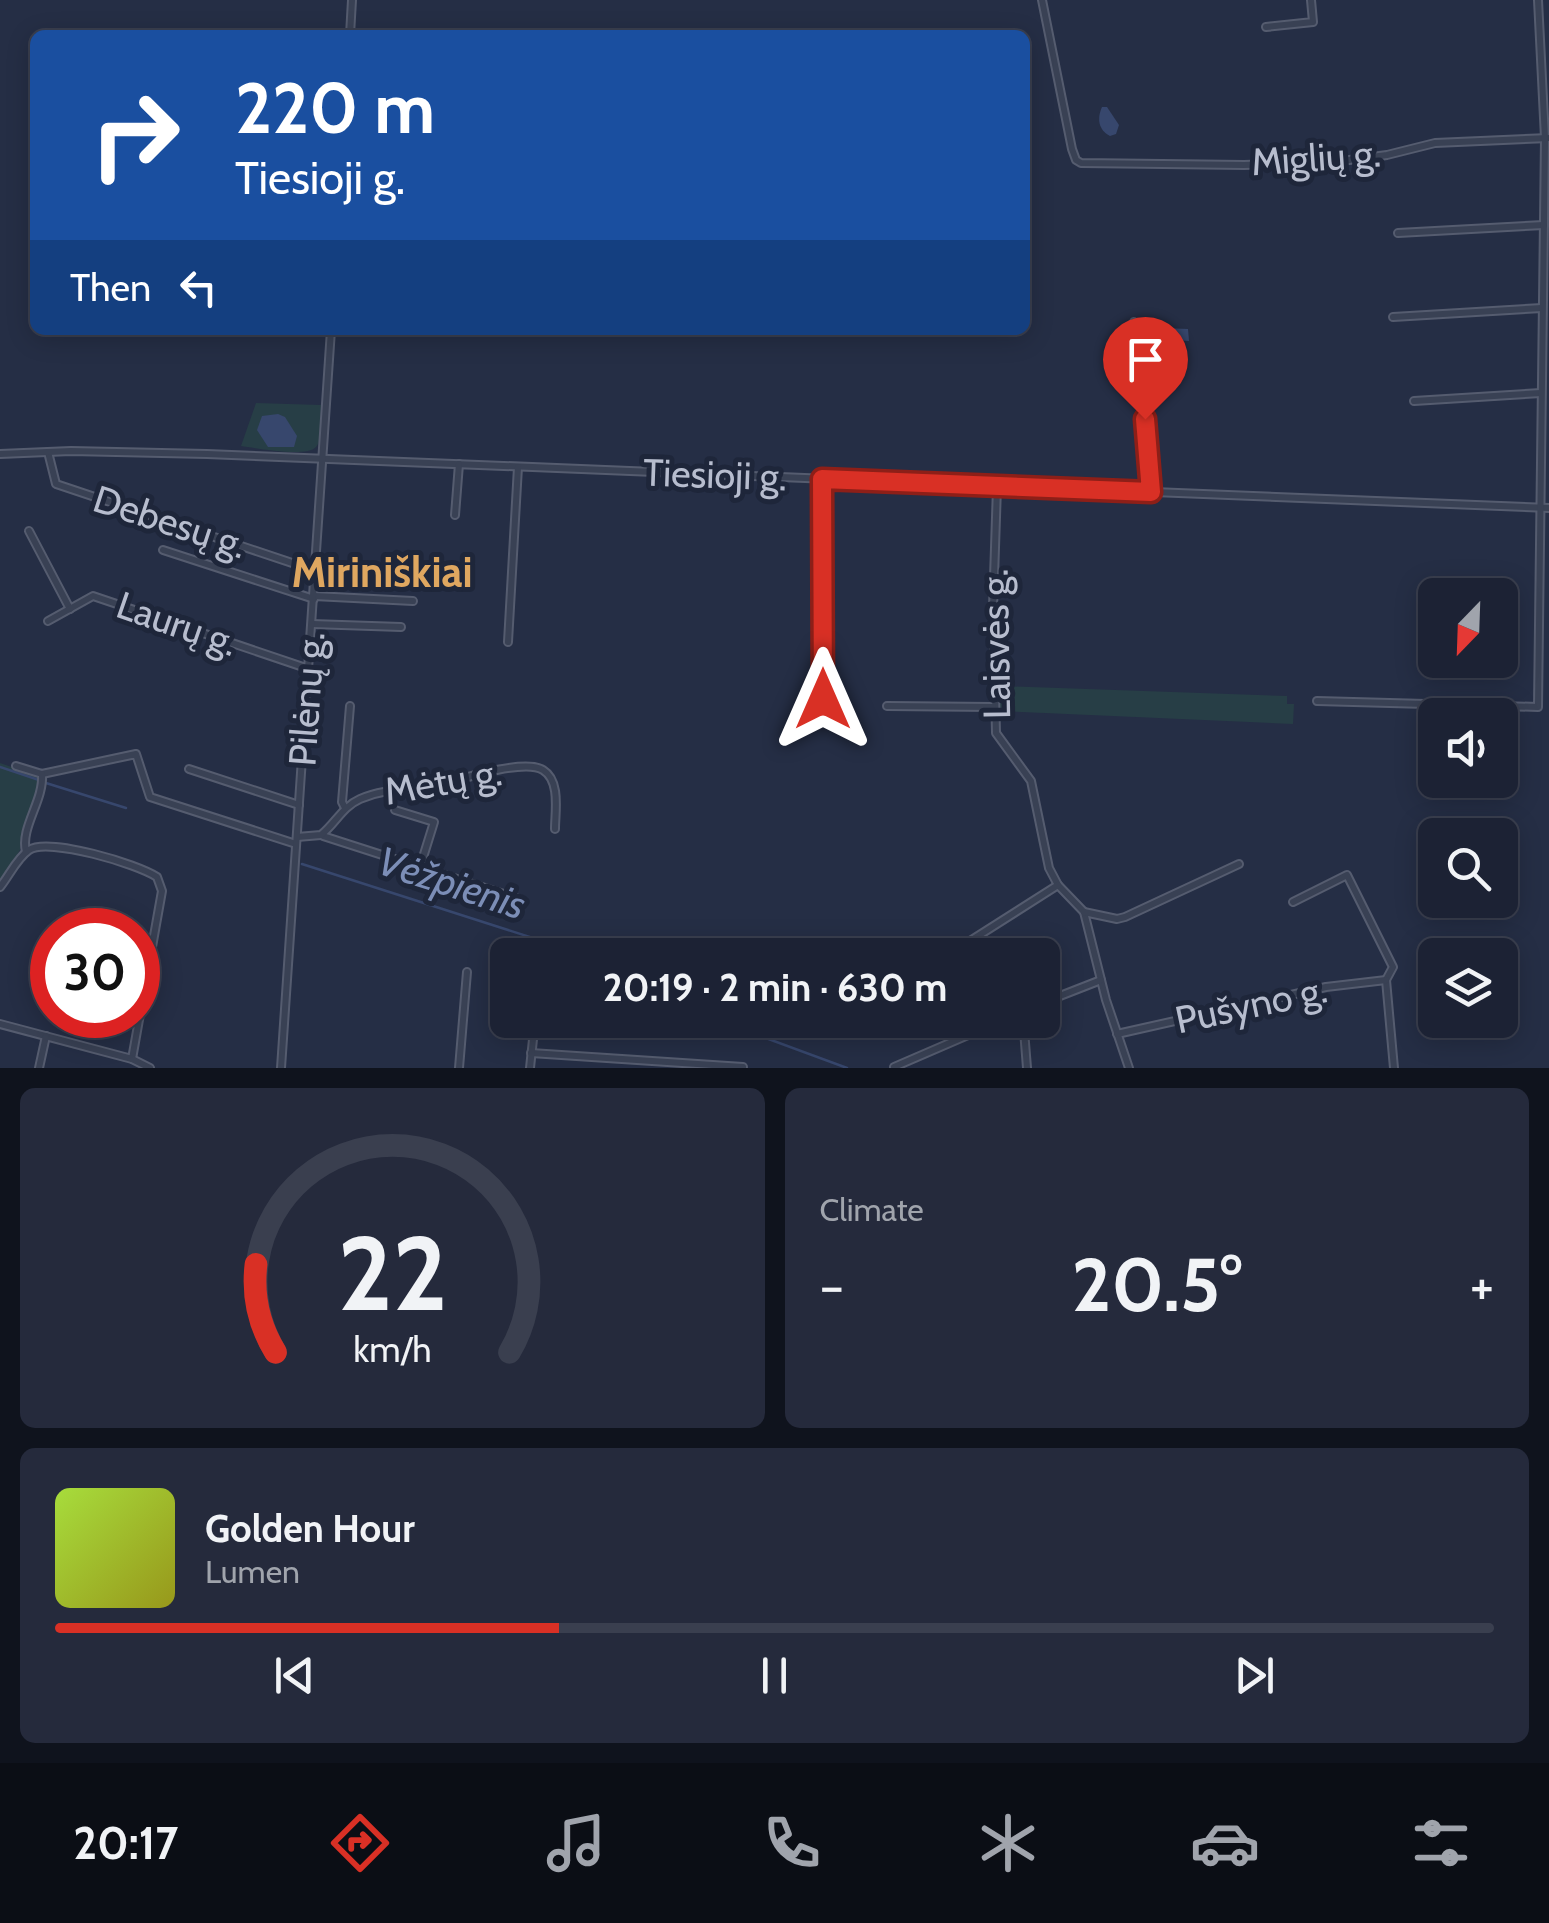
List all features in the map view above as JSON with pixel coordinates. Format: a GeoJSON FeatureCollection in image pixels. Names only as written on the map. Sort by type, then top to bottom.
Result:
{"type":"FeatureCollection","features":[{"type":"Feature","properties":{"kind":"street"},"geometry":{"type":"LineString","coordinates":[[350,30],[352,0]]}},
{"type":"Feature","properties":{"kind":"street","name":"Miglių g."},"geometry":{"type":"LineString","coordinates":[[1042,0],[1072,150],[1081,162],[1334,162],[1435,144],[1547,138]]}},
{"type":"Feature","properties":{"kind":"street"},"geometry":{"type":"LineString","coordinates":[[1266,28],[1313,22],[1312,0]]}},
{"type":"Feature","properties":{"kind":"street"},"geometry":{"type":"LineString","coordinates":[[1316,701],[1538,707],[1547,138],[1538,0]]}},
{"type":"Feature","properties":{"kind":"street"},"geometry":{"type":"LineString","coordinates":[[1398,233],[1544,225]]}},
{"type":"Feature","properties":{"kind":"street"},"geometry":{"type":"LineString","coordinates":[[1393,317],[1542,308]]}},
{"type":"Feature","properties":{"kind":"street"},"geometry":{"type":"LineString","coordinates":[[1134,322],[1151,492]]}},
{"type":"Feature","properties":{"kind":"street","name":"Pilėnų g."},"geometry":{"type":"LineString","coordinates":[[280,1068],[330,335]]}},
{"type":"Feature","properties":{"kind":"street"},"geometry":{"type":"LineString","coordinates":[[1414,402],[1541,394]]}},
{"type":"Feature","properties":{"kind":"street","name":"Debesų g."},"geometry":{"type":"LineString","coordinates":[[48,452],[56,484],[316,571]]}},
{"type":"Feature","properties":{"kind":"street","name":"Tiesioji g."},"geometry":{"type":"LineString","coordinates":[[0,454],[322,458],[1549,508]]}},
{"type":"Feature","properties":{"kind":"street"},"geometry":{"type":"LineString","coordinates":[[456,515],[459,464]]}},
{"type":"Feature","properties":{"kind":"street"},"geometry":{"type":"LineString","coordinates":[[508,642],[518,466]]}},
{"type":"Feature","properties":{"kind":"street"},"geometry":{"type":"LineString","coordinates":[[822,479],[823,699]]}},
{"type":"Feature","properties":{"kind":"street","name":"Laisvės g."},"geometry":{"type":"LineString","coordinates":[[997,487],[993,707],[998,740],[1031,781],[1045,856],[1058,885],[1084,912],[1130,1068]]}},
{"type":"Feature","properties":{"kind":"street"},"geometry":{"type":"LineString","coordinates":[[29,531],[70,609]]}},
{"type":"Feature","properties":{"kind":"street"},"geometry":{"type":"LineString","coordinates":[[163,550],[314,598],[413,601]]}},
{"type":"Feature","properties":{"kind":"street","name":"Laurų g."},"geometry":{"type":"LineString","coordinates":[[48,622],[93,596],[309,670]]}},
{"type":"Feature","properties":{"kind":"street"},"geometry":{"type":"LineString","coordinates":[[312,624],[401,627]]}},
{"type":"Feature","properties":{"kind":"street"},"geometry":{"type":"LineString","coordinates":[[345,808],[342,802],[350,706]]}},
{"type":"Feature","properties":{"kind":"street"},"geometry":{"type":"LineString","coordinates":[[886,706],[993,707]]}},
{"type":"Feature","properties":{"kind":"street"},"geometry":{"type":"LineString","coordinates":[[16,766],[42,774],[136,754],[150,797],[296,840],[321,836],[519,899]]}},
{"type":"Feature","properties":{"kind":"street","name":"Mėtų g."},"geometry":{"type":"LineString","coordinates":[[321,836],[345,808],[383,790],[428,788],[463,776],[531,767],[545,771],[553,781],[555,829]]}},
{"type":"Feature","properties":{"kind":"street"},"geometry":{"type":"LineString","coordinates":[[188,769],[299,806]]}},
{"type":"Feature","properties":{"kind":"street"},"geometry":{"type":"LineString","coordinates":[[26,852],[24,841],[42,788],[42,774]]}},
{"type":"Feature","properties":{"kind":"street"},"geometry":{"type":"LineString","coordinates":[[395,810],[434,822],[420,867]]}},
{"type":"Feature","properties":{"kind":"street"},"geometry":{"type":"LineString","coordinates":[[0,887],[26,852],[39,846],[60,847],[143,869],[160,882],[162,891],[132,1059]]}},
{"type":"Feature","properties":{"kind":"street"},"geometry":{"type":"LineString","coordinates":[[1084,912],[1125,916],[1239,864]]}},
{"type":"Feature","properties":{"kind":"street"},"geometry":{"type":"LineString","coordinates":[[1292,902],[1347,875],[1393,968],[1386,980],[1394,1068]]}},
{"type":"Feature","properties":{"kind":"street"},"geometry":{"type":"LineString","coordinates":[[975,938],[1058,885]]}},
{"type":"Feature","properties":{"kind":"street"},"geometry":{"type":"LineString","coordinates":[[460,1068],[466,972]]}},
{"type":"Feature","properties":{"kind":"street"},"geometry":{"type":"LineString","coordinates":[[1060,997],[1101,980]]}},
{"type":"Feature","properties":{"kind":"street","name":"Pušyno g."},"geometry":{"type":"LineString","coordinates":[[1117,1034],[1326,987],[1386,980]]}},
{"type":"Feature","properties":{"kind":"street"},"geometry":{"type":"LineString","coordinates":[[0,1024],[30,1032]]}},
{"type":"Feature","properties":{"kind":"street"},"geometry":{"type":"LineString","coordinates":[[39,1068],[46,1038]]}},
{"type":"Feature","properties":{"kind":"street"},"geometry":{"type":"LineString","coordinates":[[53,1038],[132,1059],[150,1068]]}},
{"type":"Feature","properties":{"kind":"street"},"geometry":{"type":"LineString","coordinates":[[530,1068],[533,1038]]}},
{"type":"Feature","properties":{"kind":"street"},"geometry":{"type":"LineString","coordinates":[[894,1067],[962,1038]]}},
{"type":"Feature","properties":{"kind":"street"},"geometry":{"type":"LineString","coordinates":[[1025,1038],[1028,1068]]}},
{"type":"Feature","properties":{"kind":"street"},"geometry":{"type":"LineString","coordinates":[[531,1052],[744,1066]]}},
{"type":"Feature","properties":{"kind":"shaded area"},"geometry":{"type":"Polygon","coordinates":[[[256,403],[321,405],[321,432],[316,447],[292,452],[241,446],[256,403]]]}},
{"type":"Feature","properties":{"kind":"shaded area"},"geometry":{"type":"Polygon","coordinates":[[[1000,686],[1287,696],[1287,704],[1294,704],[1293,724],[999,711],[1000,686]]]}},
{"type":"Feature","properties":{"kind":"shaded area"},"geometry":{"type":"Polygon","coordinates":[[[0,763],[41,777],[41,781],[20,850],[0,881],[0,763]]]}},
{"type":"Feature","properties":{"kind":"water"},"geometry":{"type":"Polygon","coordinates":[[[1102,107],[1107,107],[1119,125],[1116,134],[1110,136],[1101,127],[1102,107]]]}},
{"type":"Feature","properties":{"kind":"water"},"geometry":{"type":"Polygon","coordinates":[[[1164,328],[1188,329],[1189,341],[1175,340],[1171,348],[1165,349],[1161,346],[1164,328]]]}},
{"type":"Feature","properties":{"kind":"water"},"geometry":{"type":"Polygon","coordinates":[[[262,416],[285,417],[297,436],[294,447],[268,447],[257,430],[262,416]]]}},
{"type":"Feature","properties":{"kind":"waterway","name":"Vėžpienis"},"geometry":{"type":"LineString","coordinates":[[0,767],[39,780]]}},
{"type":"Feature","properties":{"kind":"waterway","name":"Vėžpienis"},"geometry":{"type":"LineString","coordinates":[[46,783],[126,808]]}},
{"type":"Feature","properties":{"kind":"waterway","name":"Vėžpienis"},"geometry":{"type":"LineString","coordinates":[[302,864],[533,938]]}},
{"type":"Feature","properties":{"kind":"waterway","name":"Vėžpienis"},"geometry":{"type":"LineString","coordinates":[[766,1038],[847,1068]]}},
{"type":"Feature","properties":{"kind":"district","name":"Miriniškiai"},"geometry":{"type":"Point","coordinates":[382,572]}},
{"type":"Feature","properties":{"kind":"route"},"geometry":{"type":"LineString","coordinates":[[823,699],[822,479],[1151,492],[1145,419]]}}]}
